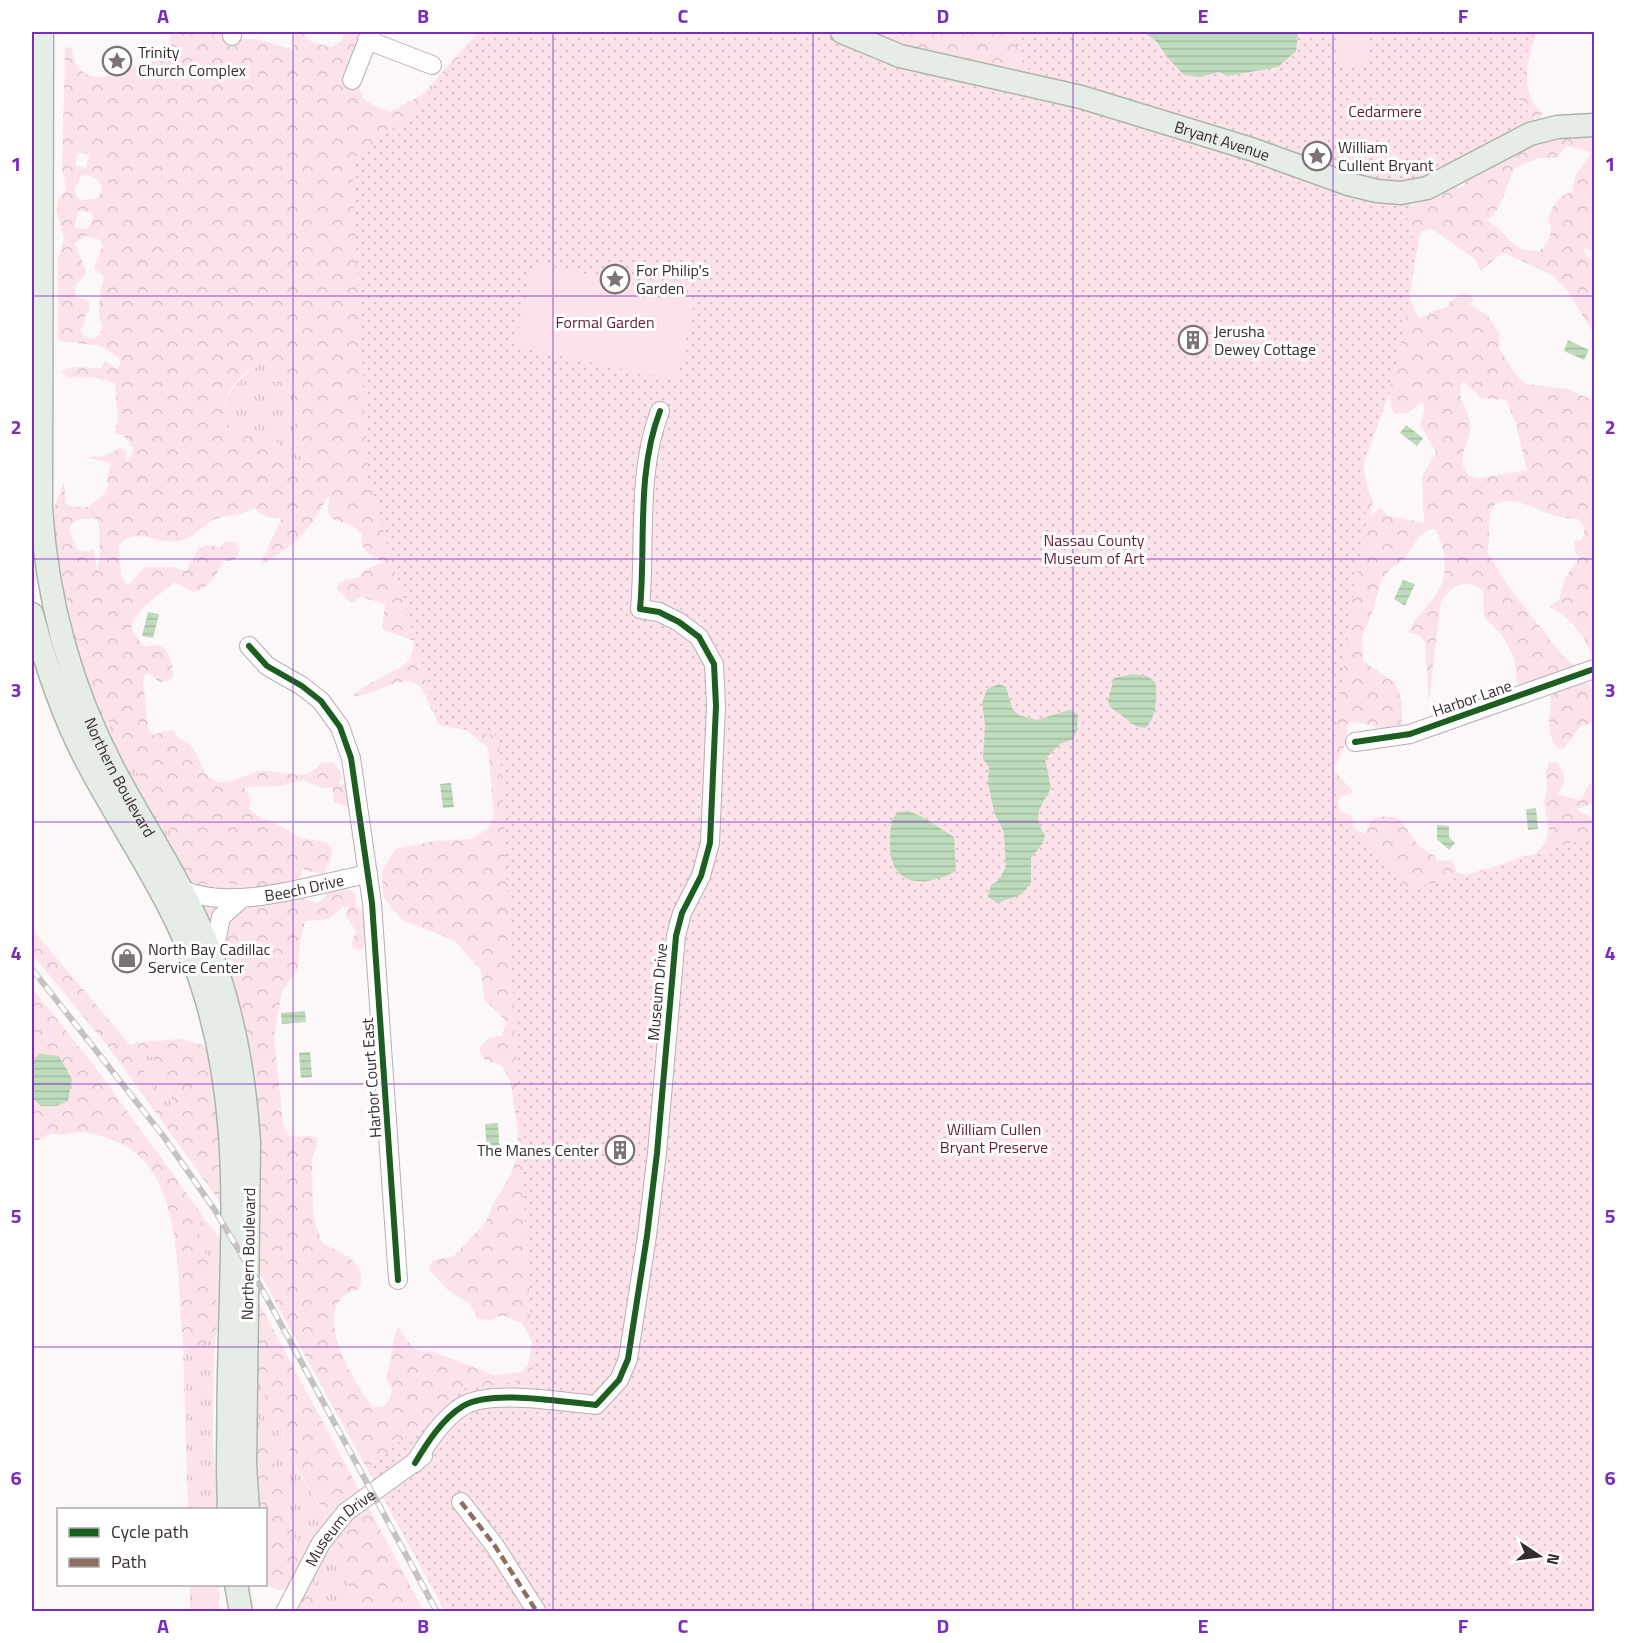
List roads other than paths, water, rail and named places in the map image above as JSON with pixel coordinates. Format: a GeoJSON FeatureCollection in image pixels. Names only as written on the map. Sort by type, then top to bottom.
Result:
{"type":"FeatureCollection","features":[{"type":"Feature","properties":{"kind":"main road","name":"Northern Boulevard"},"geometry":{"type":"LineString","coordinates":[[44,32],[38,83],[36,508],[50,584],[76,687],[114,769],[183,890],[213,957],[235,1036],[249,1132],[245,1454],[248,1508]]}},
{"type":"Feature","properties":{"kind":"main road","name":"Bryant Avenue"},"geometry":{"type":"LineString","coordinates":[[842,32],[900,56],[1081,97],[1251,149],[1348,184],[1377,191],[1412,192],[1427,188],[1530,134],[1557,127],[1594,125]]}},
{"type":"Feature","properties":{"kind":"main road","name":"Northern Boulevard"},"geometry":{"type":"LineString","coordinates":[[32,614],[63,713],[87,762],[181,931],[199,976],[218,1041],[232,1138],[228,1472],[230,1508]]}},
{"type":"Feature","properties":{"kind":"main road"},"geometry":{"type":"LineString","coordinates":[[237,1586],[241,1611]]}},
{"type":"Feature","properties":{"kind":"main road"},"geometry":{"type":"LineString","coordinates":[[251,1586],[251,1611]]}},
{"type":"Feature","properties":{"kind":"street"},"geometry":{"type":"LineString","coordinates":[[352,80],[369,36],[432,65]]}},
{"type":"Feature","properties":{"kind":"street","name":"Museum Drive"},"geometry":{"type":"LineString","coordinates":[[285,1611],[321,1544],[346,1512],[415,1463],[487,1400],[508,1398],[596,1405],[619,1380],[627,1359],[655,1170],[676,936],[682,913],[701,876],[710,843],[716,706],[714,664],[699,637],[674,618],[659,612],[640,609],[646,460],[651,433],[660,411]]}},
{"type":"Feature","properties":{"kind":"street","name":"Harbor Court East"},"geometry":{"type":"LineString","coordinates":[[249,646],[267,666],[311,693],[331,712],[340,727],[351,758],[368,873],[398,1280]]}},
{"type":"Feature","properties":{"kind":"street","name":"Harbor Lane"},"geometry":{"type":"LineString","coordinates":[[1355,742],[1410,735],[1594,669]]}},
{"type":"Feature","properties":{"kind":"street","name":"Beech Drive"},"geometry":{"type":"LineString","coordinates":[[183,890],[205,899],[240,899],[368,873]]}},
{"type":"Feature","properties":{"kind":"street"},"geometry":{"type":"LineString","coordinates":[[213,957],[221,917],[240,899]]}},
{"type":"Feature","properties":{"kind":"street"},"geometry":{"type":"LineString","coordinates":[[461,1502],[495,1546],[537,1611]]}},
{"type":"Feature","properties":{"kind":"railway"},"geometry":{"type":"LineString","coordinates":[[32,969],[164,1137],[214,1209],[258,1282],[437,1612]]}},
{"type":"Feature","properties":{"kind":"place","name":"Trinity Church Complex"},"geometry":{"type":"Point","coordinates":[117,61]}},
{"type":"Feature","properties":{"kind":"place","name":"William Cullent Bryant"},"geometry":{"type":"Point","coordinates":[1317,156]}},
{"type":"Feature","properties":{"kind":"place","name":"For Philip's Garden"},"geometry":{"type":"Point","coordinates":[615,279]}},
{"type":"Feature","properties":{"kind":"place","name":"Jerusha Dewey Cottage"},"geometry":{"type":"Point","coordinates":[1193,340]}},
{"type":"Feature","properties":{"kind":"place","name":"North Bay Cadillac Service Center"},"geometry":{"type":"Point","coordinates":[127,958]}},
{"type":"Feature","properties":{"kind":"place","name":"The Manes Center"},"geometry":{"type":"Point","coordinates":[620,1150]}},
{"type":"Feature","properties":{"kind":"park label","name":"Cedarmere"},"geometry":{"type":"Point","coordinates":[1385,111]}},
{"type":"Feature","properties":{"kind":"park label","name":"Formal Garden"},"geometry":{"type":"Point","coordinates":[605,322]}},
{"type":"Feature","properties":{"kind":"park label","name":"Nassau County Museum of Art"},"geometry":{"type":"Point","coordinates":[1094,549]}},
{"type":"Feature","properties":{"kind":"park label","name":"William Cullen Bryant Preserve"},"geometry":{"type":"Point","coordinates":[994,1138]}}]}
